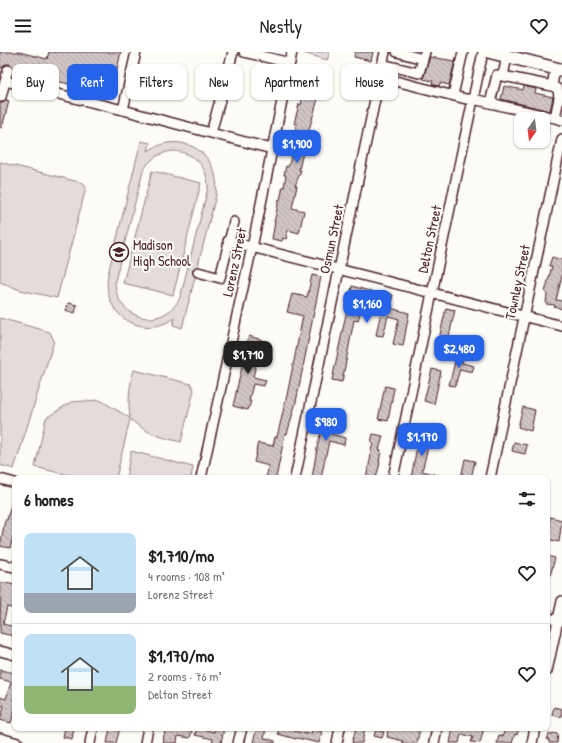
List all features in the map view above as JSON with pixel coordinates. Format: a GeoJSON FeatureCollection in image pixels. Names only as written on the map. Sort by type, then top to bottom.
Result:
{"type":"FeatureCollection","features":[{"type":"Feature","properties":{"kind":"main road"},"geometry":{"type":"LineString","coordinates":[[490,52],[559,69]]}},
{"type":"Feature","properties":{"kind":"street"},"geometry":{"type":"LineString","coordinates":[[123,110],[136,52]]}},
{"type":"Feature","properties":{"kind":"street"},"geometry":{"type":"LineString","coordinates":[[211,133],[232,52]]}},
{"type":"Feature","properties":{"kind":"street"},"geometry":{"type":"LineString","coordinates":[[244,52],[290,63]]}},
{"type":"Feature","properties":{"kind":"street","name":"Lorenz Street"},"geometry":{"type":"LineString","coordinates":[[202,475],[252,247],[292,52]]}},
{"type":"Feature","properties":{"kind":"street","name":"Osmun Street"},"geometry":{"type":"LineString","coordinates":[[382,64],[385,52]]}},
{"type":"Feature","properties":{"kind":"street"},"geometry":{"type":"LineString","coordinates":[[398,52],[424,55],[419,73],[398,68]]}},
{"type":"Feature","properties":{"kind":"street"},"geometry":{"type":"LineString","coordinates":[[453,95],[463,52]]}},
{"type":"Feature","properties":{"kind":"street","name":"Delton Street"},"geometry":{"type":"LineString","coordinates":[[394,475],[483,52]]}},
{"type":"Feature","properties":{"kind":"street"},"geometry":{"type":"LineString","coordinates":[[503,76],[507,56]]}},
{"type":"Feature","properties":{"kind":"street"},"geometry":{"type":"LineString","coordinates":[[552,86],[559,69]]}},
{"type":"Feature","properties":{"kind":"street"},"geometry":{"type":"LineString","coordinates":[[0,97],[8,70]]}},
{"type":"Feature","properties":{"kind":"street"},"geometry":{"type":"LineString","coordinates":[[398,81],[466,99],[473,98],[490,103],[558,119],[558,89],[552,86],[497,75],[490,103]]}},
{"type":"Feature","properties":{"kind":"street"},"geometry":{"type":"LineString","coordinates":[[5,81],[272,149]]}},
{"type":"Feature","properties":{"kind":"street","name":"Osmun Street"},"geometry":{"type":"LineString","coordinates":[[296,475],[375,100]]}},
{"type":"Feature","properties":{"kind":"street","name":"Townley Street"},"geometry":{"type":"LineString","coordinates":[[491,475],[562,139]]}},
{"type":"Feature","properties":{"kind":"street"},"geometry":{"type":"LineString","coordinates":[[198,272],[220,278],[228,241],[234,222]]}},
{"type":"Feature","properties":{"kind":"street"},"geometry":{"type":"LineString","coordinates":[[228,241],[562,326]]}},
{"type":"Feature","properties":{"kind":"street"},"geometry":{"type":"LineString","coordinates":[[0,480],[12,482]]}},
{"type":"Feature","properties":{"kind":"street"},"geometry":{"type":"LineString","coordinates":[[0,564],[12,566]]}},
{"type":"Feature","properties":{"kind":"street"},"geometry":{"type":"LineString","coordinates":[[550,659],[560,621],[562,601]]}},
{"type":"Feature","properties":{"kind":"street"},"geometry":{"type":"LineString","coordinates":[[550,619],[560,621]]}},
{"type":"Feature","properties":{"kind":"street"},"geometry":{"type":"LineString","coordinates":[[0,651],[12,654]]}},
{"type":"Feature","properties":{"kind":"street"},"geometry":{"type":"LineString","coordinates":[[90,743],[92,731]]}},
{"type":"Feature","properties":{"kind":"street"},"geometry":{"type":"LineString","coordinates":[[145,743],[147,731]]}},
{"type":"Feature","properties":{"kind":"street"},"geometry":{"type":"LineString","coordinates":[[238,743],[241,731]]}},
{"type":"Feature","properties":{"kind":"street"},"geometry":{"type":"LineString","coordinates":[[337,743],[339,731]]}},
{"type":"Feature","properties":{"kind":"street"},"geometry":{"type":"LineString","coordinates":[[434,743],[436,731]]}},
{"type":"Feature","properties":{"kind":"street"},"geometry":{"type":"LineString","coordinates":[[532,743],[534,731]]}},
{"type":"Feature","properties":{"kind":"street"},"geometry":{"type":"LineString","coordinates":[[3,740],[18,743]]}},
{"type":"Feature","properties":{"kind":"shaded area"},"geometry":{"type":"Polygon","coordinates":[[[300,52],[330,52],[327,60],[300,52]]]}},
{"type":"Feature","properties":{"kind":"shaded area"},"geometry":{"type":"Polygon","coordinates":[[[141,141],[150,143],[148,151],[161,145],[174,143],[186,144],[197,149],[206,157],[213,168],[216,181],[216,195],[182,328],[173,325],[175,318],[162,324],[149,326],[137,325],[126,320],[117,312],[111,301],[107,288],[108,274],[141,141]],[[172,151],[159,155],[149,163],[143,171],[115,281],[117,294],[123,305],[131,312],[141,317],[152,318],[162,315],[172,309],[180,298],[208,188],[205,173],[198,161],[193,157],[180,152],[172,151]]]}},
{"type":"Feature","properties":{"kind":"shaded area"},"geometry":{"type":"Polygon","coordinates":[[[0,162],[83,183],[86,188],[57,298],[20,290],[0,282],[0,162]]]}},
{"type":"Feature","properties":{"kind":"shaded area"},"geometry":{"type":"Polygon","coordinates":[[[152,171],[201,183],[173,295],[123,283],[152,171]]]}},
{"type":"Feature","properties":{"kind":"shaded area"},"geometry":{"type":"Polygon","coordinates":[[[0,318],[50,332],[54,341],[14,469],[0,465],[0,318]]]}},
{"type":"Feature","properties":{"kind":"shaded area"},"geometry":{"type":"Polygon","coordinates":[[[134,370],[191,384],[194,390],[181,442],[154,434],[130,419],[117,475],[68,475],[35,467],[46,418],[71,402],[100,400],[130,418],[129,394],[134,370]]]}},
{"type":"Feature","properties":{"kind":"shaded area"},"geometry":{"type":"Polygon","coordinates":[[[131,451],[193,467],[192,475],[127,475],[131,451]]]}},
{"type":"Feature","properties":{"kind":"building"},"geometry":{"type":"Polygon","coordinates":[[[0,52],[19,52],[47,59],[49,52],[121,52],[118,65],[67,64],[67,84],[59,82],[59,64],[12,64],[12,66],[6,64],[3,68],[0,67],[0,52]]]}},
{"type":"Feature","properties":{"kind":"building"},"geometry":{"type":"Polygon","coordinates":[[[355,52],[373,52],[371,61],[354,57],[355,52]]]}},
{"type":"Feature","properties":{"kind":"building"},"geometry":{"type":"Polygon","coordinates":[[[430,57],[455,61],[449,85],[440,83],[439,86],[432,84],[433,81],[423,79],[430,57]]]}},
{"type":"Feature","properties":{"kind":"building"},"geometry":{"type":"Polygon","coordinates":[[[504,86],[523,90],[524,86],[536,89],[535,93],[553,97],[550,111],[501,99],[504,86]]]}},
{"type":"Feature","properties":{"kind":"building"},"geometry":{"type":"Polygon","coordinates":[[[6,100],[9,101],[2,128],[0,127],[0,103],[3,103],[6,100]]]}},
{"type":"Feature","properties":{"kind":"building"},"geometry":{"type":"Polygon","coordinates":[[[302,100],[318,100],[305,143],[315,146],[313,154],[303,152],[299,170],[301,170],[295,186],[297,186],[292,208],[304,211],[299,233],[288,230],[286,239],[283,238],[282,241],[272,239],[274,222],[279,199],[280,200],[283,186],[284,187],[286,166],[288,167],[297,137],[294,136],[297,124],[294,124],[299,104],[301,105],[302,100]]]}},
{"type":"Feature","properties":{"kind":"building"},"geometry":{"type":"Polygon","coordinates":[[[552,257],[562,260],[562,276],[556,300],[562,301],[562,309],[554,306],[555,305],[546,304],[547,293],[545,292],[552,266],[549,266],[552,257]]]}},
{"type":"Feature","properties":{"kind":"building"},"geometry":{"type":"Polygon","coordinates":[[[312,275],[321,277],[296,402],[287,434],[285,434],[277,475],[267,475],[269,466],[254,462],[256,450],[258,443],[273,446],[275,437],[277,437],[303,316],[287,312],[292,294],[307,297],[312,275]]]}},
{"type":"Feature","properties":{"kind":"building"},"geometry":{"type":"Polygon","coordinates":[[[352,286],[386,296],[387,293],[393,295],[390,308],[409,313],[403,346],[393,344],[399,319],[388,316],[383,336],[376,335],[383,302],[364,297],[358,321],[354,320],[342,382],[332,380],[352,286]]]}},
{"type":"Feature","properties":{"kind":"building"},"geometry":{"type":"Polygon","coordinates":[[[68,303],[77,305],[75,313],[66,311],[68,303]]]}},
{"type":"Feature","properties":{"kind":"building"},"geometry":{"type":"Polygon","coordinates":[[[446,308],[455,310],[445,354],[436,352],[446,308]]]}},
{"type":"Feature","properties":{"kind":"building"},"geometry":{"type":"Polygon","coordinates":[[[249,336],[262,340],[253,377],[266,380],[264,386],[253,384],[249,401],[251,401],[248,410],[233,406],[249,336]]]}},
{"type":"Feature","properties":{"kind":"building"},"geometry":{"type":"Polygon","coordinates":[[[457,354],[464,355],[462,363],[474,366],[472,372],[460,369],[455,386],[449,385],[457,354]]]}},
{"type":"Feature","properties":{"kind":"building"},"geometry":{"type":"Polygon","coordinates":[[[432,369],[441,371],[434,404],[424,401],[432,369]]]}},
{"type":"Feature","properties":{"kind":"building"},"geometry":{"type":"Polygon","coordinates":[[[385,386],[394,388],[388,421],[378,419],[385,386]]]}},
{"type":"Feature","properties":{"kind":"building"},"geometry":{"type":"Polygon","coordinates":[[[523,407],[535,410],[531,431],[518,427],[523,407]]]}},
{"type":"Feature","properties":{"kind":"building"},"geometry":{"type":"Polygon","coordinates":[[[327,410],[340,413],[337,422],[334,421],[331,434],[345,438],[344,445],[329,441],[322,475],[313,475],[318,443],[327,410]]]}},
{"type":"Feature","properties":{"kind":"building"},"geometry":{"type":"Polygon","coordinates":[[[420,431],[433,435],[431,443],[429,443],[422,471],[437,475],[412,475],[420,431]]]}},
{"type":"Feature","properties":{"kind":"building"},"geometry":{"type":"Polygon","coordinates":[[[373,434],[383,436],[379,450],[381,450],[380,463],[377,475],[367,475],[373,442],[371,442],[373,434]]]}},
{"type":"Feature","properties":{"kind":"building"},"geometry":{"type":"Polygon","coordinates":[[[514,442],[527,445],[525,454],[512,451],[514,442]]]}},
{"type":"Feature","properties":{"kind":"building"},"geometry":{"type":"Polygon","coordinates":[[[465,459],[475,461],[472,475],[462,475],[465,459]]]}},
{"type":"Feature","properties":{"kind":"building"},"geometry":{"type":"Polygon","coordinates":[[[12,501],[12,540],[10,548],[0,546],[5,520],[7,520],[12,501]]]}},
{"type":"Feature","properties":{"kind":"building"},"geometry":{"type":"Polygon","coordinates":[[[550,517],[562,520],[559,542],[550,540],[550,517]]]}},
{"type":"Feature","properties":{"kind":"building"},"geometry":{"type":"Polygon","coordinates":[[[550,557],[555,558],[550,576],[550,557]]]}},
{"type":"Feature","properties":{"kind":"building"},"geometry":{"type":"Polygon","coordinates":[[[1,582],[12,584],[12,608],[7,607],[3,624],[12,626],[12,636],[0,633],[1,582]]]}},
{"type":"Feature","properties":{"kind":"building"},"geometry":{"type":"Polygon","coordinates":[[[0,670],[12,672],[11,723],[0,720],[4,706],[0,705],[0,697],[6,699],[11,682],[0,679],[0,670]]]}},
{"type":"Feature","properties":{"kind":"building"},"geometry":{"type":"Polygon","coordinates":[[[554,707],[562,709],[561,717],[552,715],[554,707]]]}},
{"type":"Feature","properties":{"kind":"building"},"geometry":{"type":"Polygon","coordinates":[[[64,731],[73,731],[72,739],[63,737],[64,731]]]}},
{"type":"Feature","properties":{"kind":"building"},"geometry":{"type":"Polygon","coordinates":[[[109,731],[119,731],[116,743],[107,743],[109,731]]]}},
{"type":"Feature","properties":{"kind":"building"},"geometry":{"type":"Polygon","coordinates":[[[165,731],[192,731],[190,738],[178,736],[177,743],[163,743],[165,731]]]}},
{"type":"Feature","properties":{"kind":"building"},"geometry":{"type":"Polygon","coordinates":[[[196,731],[223,731],[221,743],[212,743],[213,739],[195,735],[196,731]]]}},
{"type":"Feature","properties":{"kind":"building"},"geometry":{"type":"Polygon","coordinates":[[[256,731],[265,731],[264,738],[275,741],[275,743],[258,743],[253,742],[256,731]]]}},
{"type":"Feature","properties":{"kind":"building"},"geometry":{"type":"Polygon","coordinates":[[[278,731],[294,731],[307,734],[311,734],[312,731],[322,732],[319,743],[278,734],[278,731]]]}},
{"type":"Feature","properties":{"kind":"building"},"geometry":{"type":"Polygon","coordinates":[[[355,731],[364,731],[362,743],[352,743],[355,731]]]}},
{"type":"Feature","properties":{"kind":"building"},"geometry":{"type":"Polygon","coordinates":[[[376,731],[384,732],[382,738],[374,736],[376,731]]]}},
{"type":"Feature","properties":{"kind":"building"},"geometry":{"type":"Polygon","coordinates":[[[388,731],[419,731],[417,743],[402,743],[403,741],[387,737],[388,731]]]}},
{"type":"Feature","properties":{"kind":"building"},"geometry":{"type":"Polygon","coordinates":[[[452,731],[483,731],[480,743],[471,742],[473,737],[461,734],[459,743],[450,743],[452,731]]]}},
{"type":"Feature","properties":{"kind":"building"},"geometry":{"type":"Polygon","coordinates":[[[504,731],[518,731],[517,735],[515,734],[512,743],[497,743],[499,735],[503,736],[504,731]]]}},
{"type":"Feature","properties":{"kind":"building"},"geometry":{"type":"Polygon","coordinates":[[[552,733],[558,734],[557,743],[549,743],[549,740],[547,740],[549,734],[552,735],[552,733]]]}},
{"type":"Feature","properties":{"kind":"place","name":"Madison High School"},"geometry":{"type":"Point","coordinates":[119,252]}}]}
